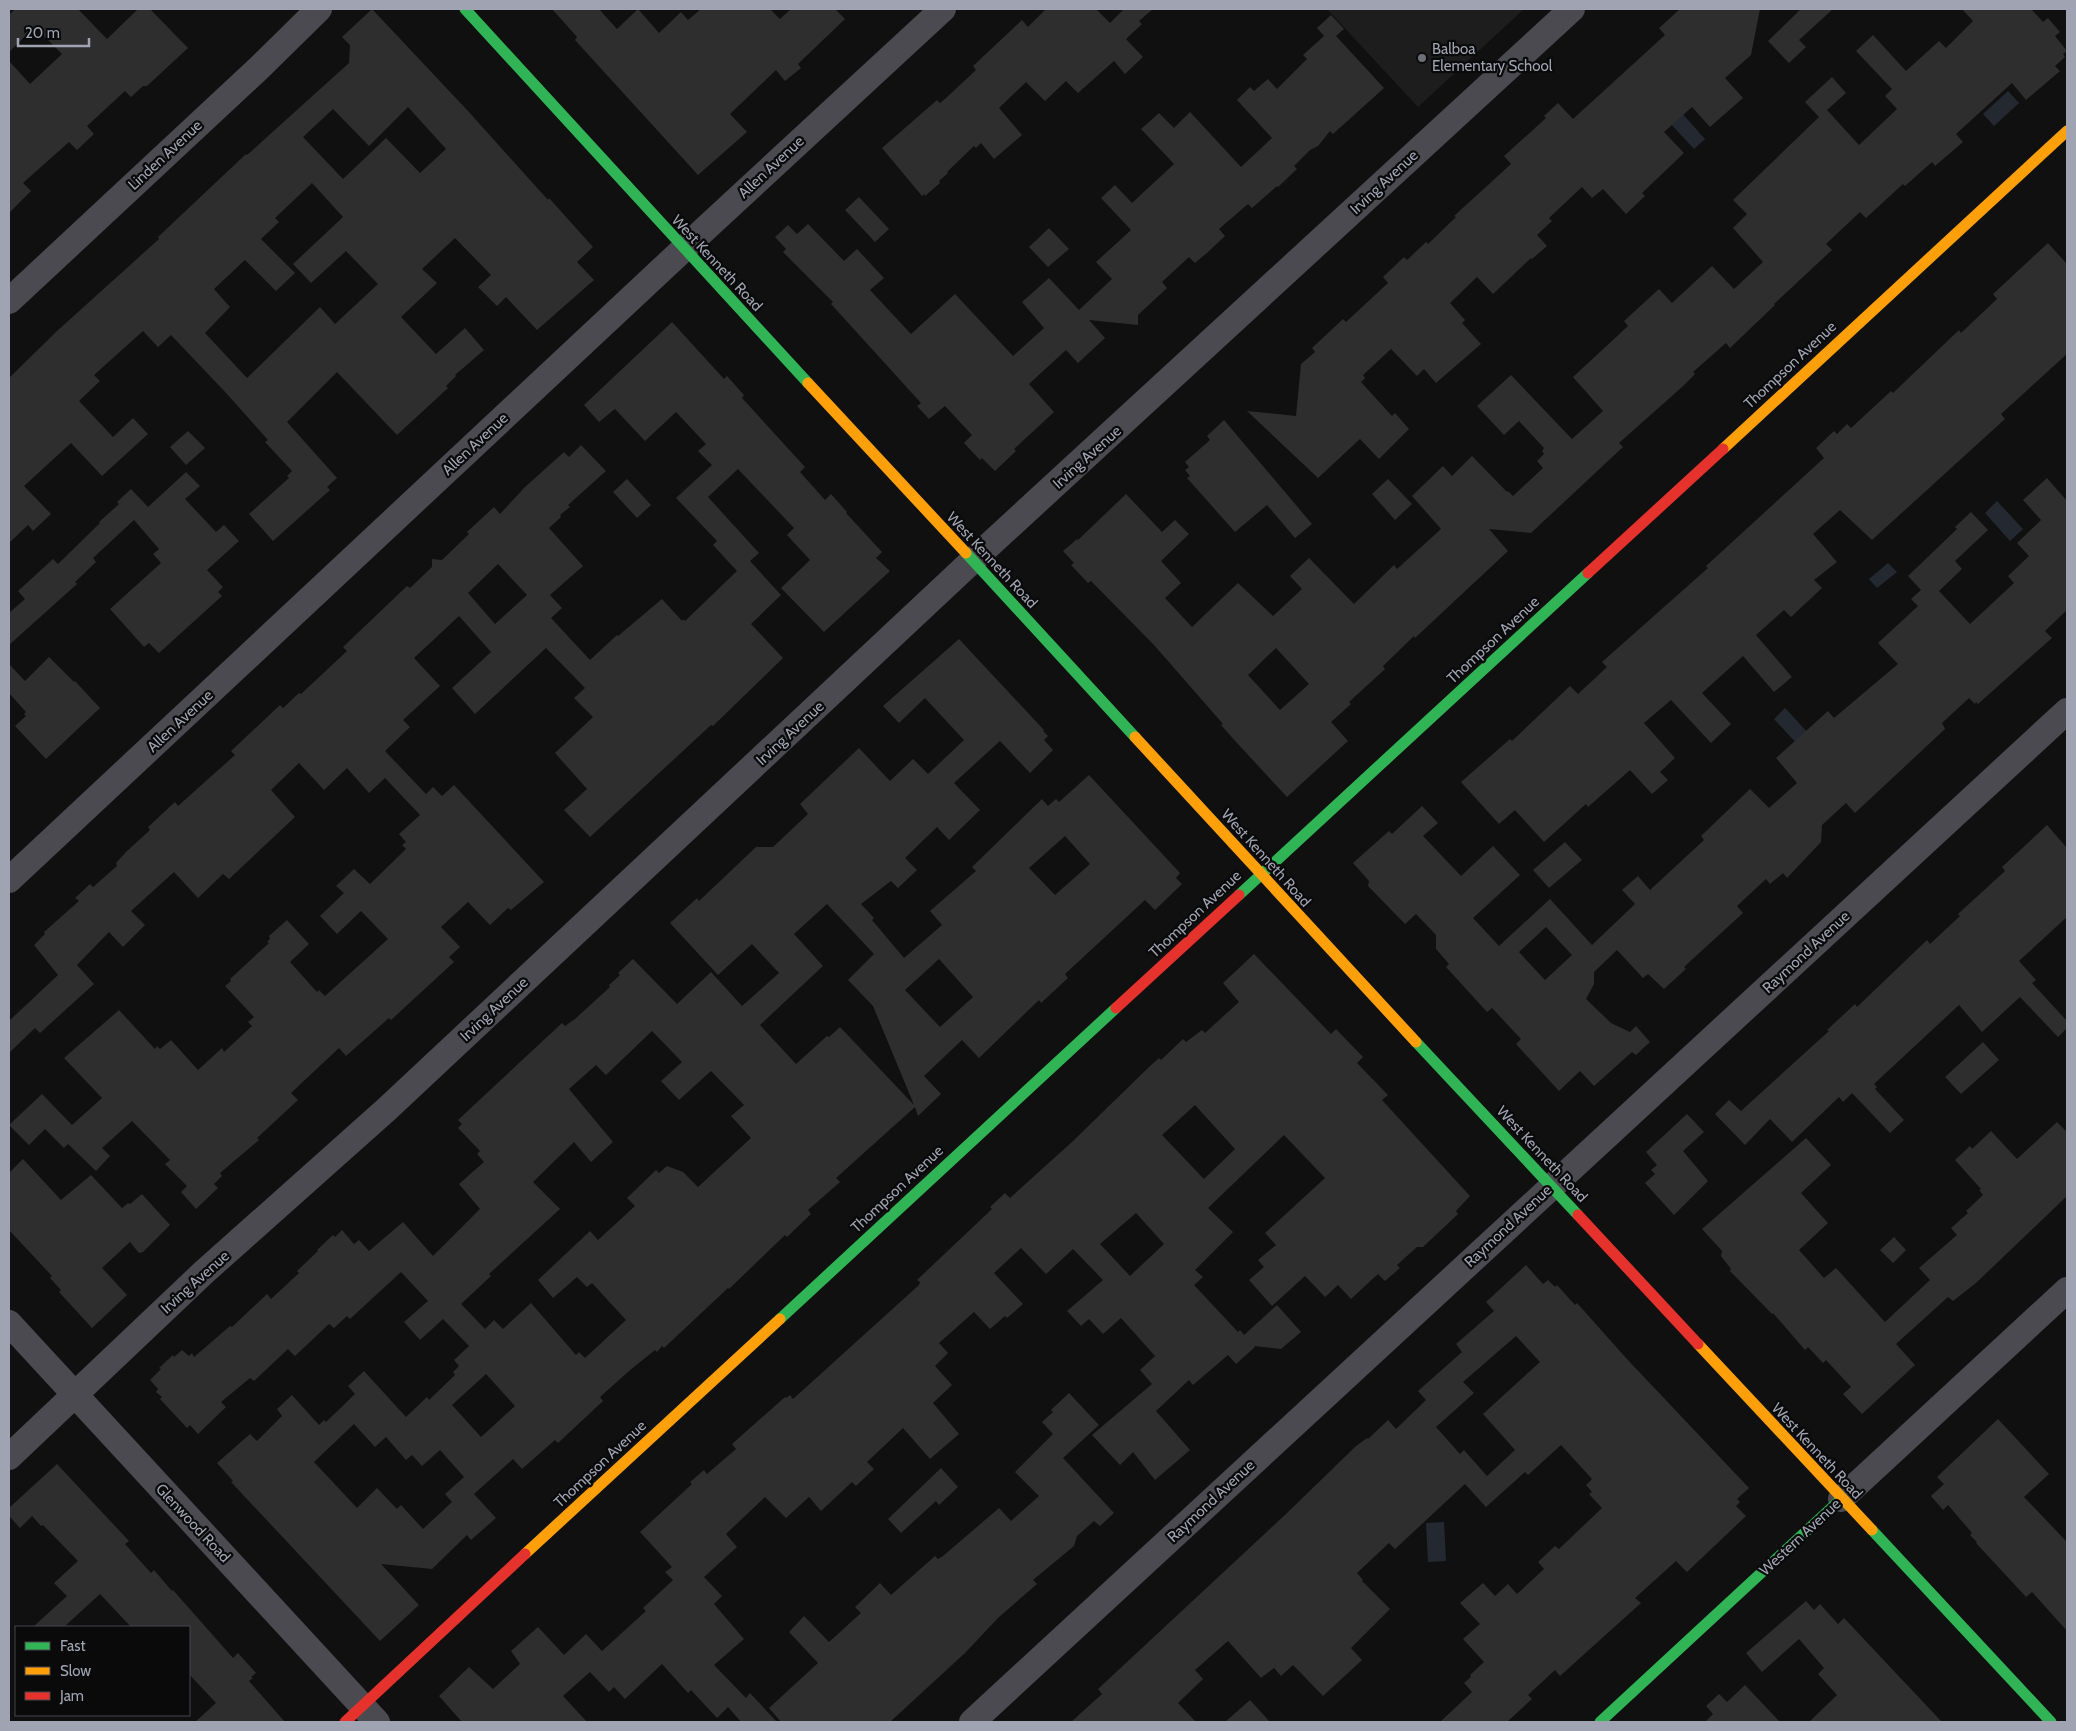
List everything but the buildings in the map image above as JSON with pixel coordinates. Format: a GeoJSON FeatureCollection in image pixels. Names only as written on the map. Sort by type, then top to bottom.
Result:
{"type":"FeatureCollection","features":[{"type":"Feature","properties":{"kind":"street","name":"Linden Avenue"},"geometry":{"type":"LineString","coordinates":[[9,301],[259,68],[319,9]]}},
{"type":"Feature","properties":{"kind":"street","name":"West Kenneth Road"},"geometry":{"type":"LineString","coordinates":[[465,9],[684,249],[1242,852],[1260,874],[2051,1722]]}},
{"type":"Feature","properties":{"kind":"street","name":"Allen Avenue"},"geometry":{"type":"LineString","coordinates":[[9,880],[943,9]]}},
{"type":"Feature","properties":{"kind":"street","name":"Irving Avenue"},"geometry":{"type":"LineString","coordinates":[[9,1457],[203,1273],[387,1109],[972,561],[1572,9]]}},
{"type":"Feature","properties":{"kind":"street","name":"Thompson Avenue"},"geometry":{"type":"LineString","coordinates":[[362,1717],[491,1585],[2067,131]]}},
{"type":"Feature","properties":{"kind":"street","name":"Raymond Avenue"},"geometry":{"type":"LineString","coordinates":[[972,1722],[2067,711]]}},
{"type":"Feature","properties":{"kind":"street","name":"Western Avenue"},"geometry":{"type":"LineString","coordinates":[[1600,1722],[2067,1290]]}},
{"type":"Feature","properties":{"kind":"street","name":"Glenwood Road"},"geometry":{"type":"LineString","coordinates":[[9,1323],[362,1717]]}},
{"type":"Feature","properties":{"kind":"shaded area","name":"Balboa Elementary School"},"geometry":{"type":"Polygon","coordinates":[[[1327,9],[1524,9],[1418,107],[1327,9]]]}},
{"type":"Feature","properties":{"kind":"shaded area"},"geometry":{"type":"Polygon","coordinates":[[[2008,91],[2019,103],[1994,126],[1983,114],[2008,91]]]}},
{"type":"Feature","properties":{"kind":"shaded area"},"geometry":{"type":"Polygon","coordinates":[[[1679,110],[1705,139],[1694,149],[1668,121],[1679,110]]]}},
{"type":"Feature","properties":{"kind":"shaded area"},"geometry":{"type":"Polygon","coordinates":[[[1997,501],[2023,529],[2010,541],[1985,513],[1997,501]]]}},
{"type":"Feature","properties":{"kind":"shaded area"},"geometry":{"type":"Polygon","coordinates":[[[1888,563],[1897,572],[1877,588],[1869,579],[1888,563]]]}},
{"type":"Feature","properties":{"kind":"shaded area"},"geometry":{"type":"Polygon","coordinates":[[[1785,708],[1810,735],[1799,746],[1774,719],[1785,708]]]}},
{"type":"Feature","properties":{"kind":"shaded area"},"geometry":{"type":"Polygon","coordinates":[[[1444,1522],[1446,1561],[1428,1562],[1426,1523],[1444,1522]]]}},
{"type":"Feature","properties":{"kind":"traffic: fast"},"geometry":{"type":"LineString","coordinates":[[465,9],[808,383]]}},
{"type":"Feature","properties":{"kind":"traffic: fast"},"geometry":{"type":"LineString","coordinates":[[966,553],[1135,737]]}},
{"type":"Feature","properties":{"kind":"traffic: fast"},"geometry":{"type":"LineString","coordinates":[[1239,895],[1588,573]]}},
{"type":"Feature","properties":{"kind":"traffic: fast"},"geometry":{"type":"LineString","coordinates":[[780,1319],[1116,1008]]}},
{"type":"Feature","properties":{"kind":"traffic: fast"},"geometry":{"type":"LineString","coordinates":[[1416,1042],[1578,1215]]}},
{"type":"Feature","properties":{"kind":"traffic: fast"},"geometry":{"type":"LineString","coordinates":[[1600,1722],[1841,1499]]}},
{"type":"Feature","properties":{"kind":"traffic: fast"},"geometry":{"type":"LineString","coordinates":[[1872,1530],[2051,1722]]}},
{"type":"Feature","properties":{"kind":"traffic: slow"},"geometry":{"type":"LineString","coordinates":[[1723,449],[2067,131]]}},
{"type":"Feature","properties":{"kind":"traffic: slow"},"geometry":{"type":"LineString","coordinates":[[808,383],[966,553]]}},
{"type":"Feature","properties":{"kind":"traffic: slow"},"geometry":{"type":"LineString","coordinates":[[1135,737],[1416,1042]]}},
{"type":"Feature","properties":{"kind":"traffic: slow"},"geometry":{"type":"LineString","coordinates":[[525,1554],[780,1319]]}},
{"type":"Feature","properties":{"kind":"traffic: slow"},"geometry":{"type":"LineString","coordinates":[[1698,1344],[1872,1530]]}},
{"type":"Feature","properties":{"kind":"traffic: jam"},"geometry":{"type":"LineString","coordinates":[[1588,573],[1723,449]]}},
{"type":"Feature","properties":{"kind":"traffic: jam"},"geometry":{"type":"LineString","coordinates":[[1116,1008],[1239,895]]}},
{"type":"Feature","properties":{"kind":"traffic: jam"},"geometry":{"type":"LineString","coordinates":[[1578,1215],[1698,1344]]}},
{"type":"Feature","properties":{"kind":"traffic: jam"},"geometry":{"type":"LineString","coordinates":[[345,1722],[525,1554]]}},
{"type":"Feature","properties":{"kind":"place","name":"Balboa Elementary School"},"geometry":{"type":"Point","coordinates":[1422,58]}}]}
